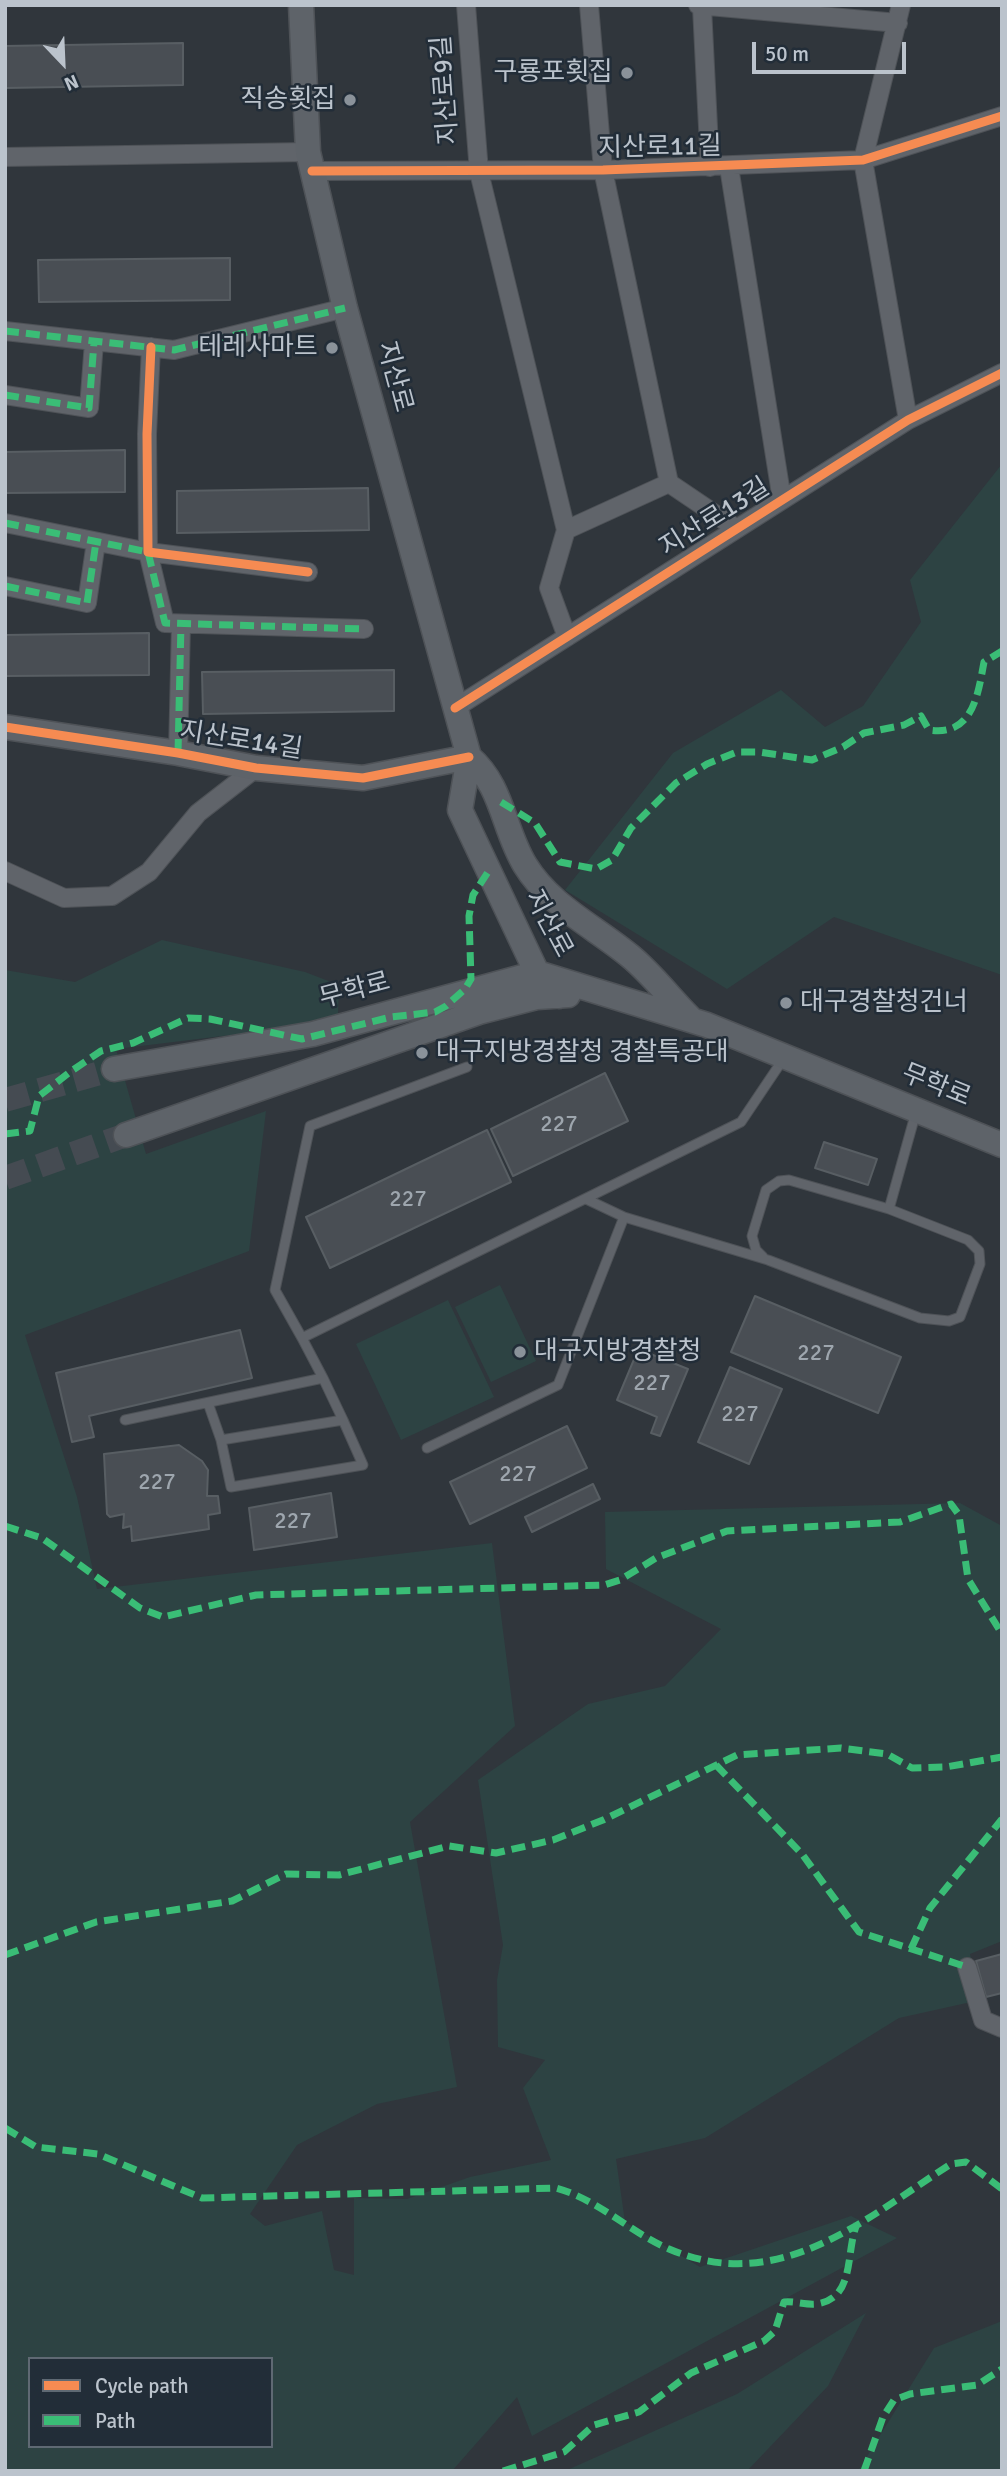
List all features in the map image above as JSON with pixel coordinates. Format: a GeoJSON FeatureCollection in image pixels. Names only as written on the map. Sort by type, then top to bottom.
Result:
{"type":"FeatureCollection","features":[{"type":"Feature","properties":{"kind":"main road","name":"지산로"},"geometry":{"type":"LineString","coordinates":[[301,5],[310,161],[345,308],[470,757],[460,810],[537,972],[559,996]]}},
{"type":"Feature","properties":{"kind":"main road","name":"지산로14길"},"geometry":{"type":"LineString","coordinates":[[5,727],[178,753],[256,768],[363,778],[470,757]]}},
{"type":"Feature","properties":{"kind":"main road","name":"지산로"},"geometry":{"type":"LineString","coordinates":[[470,757],[485,771],[501,802],[525,866],[569,914],[631,957]]}},
{"type":"Feature","properties":{"kind":"main road","name":"무학로"},"geometry":{"type":"LineString","coordinates":[[631,957],[692,1020]]}},
{"type":"Feature","properties":{"kind":"main road","name":"무학로"},"geometry":{"type":"LineString","coordinates":[[114,1069],[313,1034],[537,972],[692,1020],[1002,1145]]}},
{"type":"Feature","properties":{"kind":"main road","name":"무학로"},"geometry":{"type":"LineString","coordinates":[[126,1135],[479,1012],[537,997],[607,994]]}},
{"type":"Feature","properties":{"kind":"street","name":"지산로9길"},"geometry":{"type":"LineString","coordinates":[[466,5],[479,172]]}},
{"type":"Feature","properties":{"kind":"street"},"geometry":{"type":"LineString","coordinates":[[589,5],[603,170]]}},
{"type":"Feature","properties":{"kind":"street"},"geometry":{"type":"LineString","coordinates":[[710,167],[700,6],[900,14],[863,160],[908,420]]}},
{"type":"Feature","properties":{"kind":"street","name":"지산로11길"},"geometry":{"type":"LineString","coordinates":[[5,157],[310,161],[479,172],[729,167],[863,160],[1002,116]]}},
{"type":"Feature","properties":{"kind":"street","name":"지산로11길"},"geometry":{"type":"LineString","coordinates":[[729,167],[782,500]]}},
{"type":"Feature","properties":{"kind":"street","name":"지산로11길"},"geometry":{"type":"LineString","coordinates":[[603,170],[669,483]]}},
{"type":"Feature","properties":{"kind":"street"},"geometry":{"type":"LineString","coordinates":[[479,172],[566,530],[549,588],[567,637]]}},
{"type":"Feature","properties":{"kind":"street"},"geometry":{"type":"LineString","coordinates":[[5,331],[174,350],[345,308]]}},
{"type":"Feature","properties":{"kind":"street"},"geometry":{"type":"LineString","coordinates":[[5,395],[89,408],[94,342]]}},
{"type":"Feature","properties":{"kind":"street"},"geometry":{"type":"LineString","coordinates":[[152,346],[147,434],[148,552],[165,623],[364,629]]}},
{"type":"Feature","properties":{"kind":"street","name":"지산로13길"},"geometry":{"type":"LineString","coordinates":[[455,708],[908,420],[1002,373]]}},
{"type":"Feature","properties":{"kind":"street"},"geometry":{"type":"LineString","coordinates":[[566,530],[669,483],[737,529]]}},
{"type":"Feature","properties":{"kind":"street"},"geometry":{"type":"LineString","coordinates":[[5,523],[148,552],[308,572]]}},
{"type":"Feature","properties":{"kind":"street"},"geometry":{"type":"LineString","coordinates":[[5,586],[87,603],[96,542]]}},
{"type":"Feature","properties":{"kind":"street"},"geometry":{"type":"LineString","coordinates":[[178,753],[181,624]]}},
{"type":"Feature","properties":{"kind":"street"},"geometry":{"type":"LineString","coordinates":[[5,871],[64,898],[112,896],[149,873],[198,813],[256,768]]}},
{"type":"Feature","properties":{"kind":"street"},"geometry":{"type":"LineString","coordinates":[[967,1967],[983,2020],[1002,2028]]}},
{"type":"Feature","properties":{"kind":"lane"},"geometry":{"type":"LineString","coordinates":[[302,1338],[741,1122],[785,1056]]}},
{"type":"Feature","properties":{"kind":"lane"},"geometry":{"type":"LineString","coordinates":[[208,1403],[221,1440],[231,1487],[363,1465],[323,1378],[275,1290],[310,1126],[467,1067]]}},
{"type":"Feature","properties":{"kind":"lane"},"geometry":{"type":"LineString","coordinates":[[889,1209],[916,1110]]}},
{"type":"Feature","properties":{"kind":"lane"},"geometry":{"type":"LineString","coordinates":[[586,1199],[624,1217],[768,1260],[920,1318],[949,1321],[960,1317],[980,1264],[979,1251],[968,1240],[889,1209],[789,1180],[779,1181],[766,1191],[752,1236],[756,1250],[768,1260]]}},
{"type":"Feature","properties":{"kind":"lane"},"geometry":{"type":"LineString","coordinates":[[427,1448],[558,1385],[624,1217]]}},
{"type":"Feature","properties":{"kind":"lane"},"geometry":{"type":"LineString","coordinates":[[125,1420],[323,1378]]}},
{"type":"Feature","properties":{"kind":"lane"},"geometry":{"type":"LineString","coordinates":[[221,1440],[344,1420]]}},
{"type":"Feature","properties":{"kind":"green space"},"geometry":{"type":"Polygon","coordinates":[[[1002,464],[1002,975],[834,917],[727,989],[565,890],[673,753],[781,690],[825,727],[863,706],[921,622],[910,580],[1002,464]]]}},
{"type":"Feature","properties":{"kind":"green space"},"geometry":{"type":"Polygon","coordinates":[[[162,940],[305,972],[339,985],[338,1014],[280,1029],[116,1049],[146,1154],[266,1111],[249,1251],[25,1335],[77,1497],[97,1589],[492,1543],[515,1726],[410,1822],[457,2087],[377,2104],[297,2145],[250,2214],[265,2226],[322,2211],[334,2270],[354,2275],[354,2198],[407,2199],[470,2177],[551,2160],[523,2088],[545,2060],[498,2047],[497,1980],[503,1945],[478,1780],[588,1704],[665,1686],[721,1629],[606,1569],[605,1512],[960,1503],[1002,1526],[1002,1941],[970,1954],[980,2000],[899,2018],[705,2138],[616,2159],[625,2222],[700,2267],[851,2216],[897,2238],[532,2436],[517,2397],[452,2471],[5,2471],[5,970],[75,982],[162,940]]]}},
{"type":"Feature","properties":{"kind":"green space"},"geometry":{"type":"Polygon","coordinates":[[[500,1285],[536,1361],[491,1382],[455,1307],[500,1285]]]}},
{"type":"Feature","properties":{"kind":"green space"},"geometry":{"type":"Polygon","coordinates":[[[448,1300],[494,1397],[401,1440],[356,1344],[448,1300]]]}},
{"type":"Feature","properties":{"kind":"green space"},"geometry":{"type":"Polygon","coordinates":[[[866,2313],[828,2386],[747,2471],[565,2471],[737,2394],[866,2313]]]}},
{"type":"Feature","properties":{"kind":"green space"},"geometry":{"type":"Polygon","coordinates":[[[1002,2321],[1002,2471],[858,2471],[934,2348],[1002,2321]]]}},
{"type":"Feature","properties":{"kind":"building"},"geometry":{"type":"Polygon","coordinates":[[[183,43],[183,85],[5,88],[5,46],[183,43]]]}},
{"type":"Feature","properties":{"kind":"building"},"geometry":{"type":"Polygon","coordinates":[[[230,258],[230,300],[39,302],[38,260],[230,258]]]}},
{"type":"Feature","properties":{"kind":"building"},"geometry":{"type":"Polygon","coordinates":[[[125,450],[125,492],[5,493],[5,452],[125,450]]]}},
{"type":"Feature","properties":{"kind":"building"},"geometry":{"type":"Polygon","coordinates":[[[368,488],[369,530],[177,533],[177,491],[368,488]]]}},
{"type":"Feature","properties":{"kind":"building"},"geometry":{"type":"Polygon","coordinates":[[[149,633],[149,675],[5,676],[5,635],[149,633]]]}},
{"type":"Feature","properties":{"kind":"building"},"geometry":{"type":"Polygon","coordinates":[[[394,670],[394,711],[203,714],[202,672],[394,670]]]}},
{"type":"Feature","properties":{"kind":"building"},"geometry":{"type":"Polygon","coordinates":[[[605,1073],[628,1121],[513,1176],[491,1129],[605,1073]]]}},
{"type":"Feature","properties":{"kind":"building"},"geometry":{"type":"Polygon","coordinates":[[[487,1130],[511,1182],[330,1268],[306,1217],[487,1130]]]}},
{"type":"Feature","properties":{"kind":"building"},"geometry":{"type":"Polygon","coordinates":[[[824,1142],[877,1159],[868,1185],[815,1168],[824,1142]]]}},
{"type":"Feature","properties":{"kind":"building"},"geometry":{"type":"Polygon","coordinates":[[[755,1296],[901,1357],[878,1413],[731,1352],[755,1296]]]}},
{"type":"Feature","properties":{"kind":"building"},"geometry":{"type":"Polygon","coordinates":[[[240,1330],[252,1378],[89,1416],[94,1437],[72,1442],[56,1373],[240,1330]]]}},
{"type":"Feature","properties":{"kind":"building"},"geometry":{"type":"Polygon","coordinates":[[[648,1353],[688,1369],[660,1436],[651,1433],[657,1417],[617,1400],[635,1357],[644,1362],[648,1353]]]}},
{"type":"Feature","properties":{"kind":"building"},"geometry":{"type":"Polygon","coordinates":[[[730,1367],[782,1389],[749,1464],[698,1442],[730,1367]]]}},
{"type":"Feature","properties":{"kind":"building"},"geometry":{"type":"Polygon","coordinates":[[[567,1426],[587,1468],[470,1524],[450,1482],[567,1426]]]}},
{"type":"Feature","properties":{"kind":"building"},"geometry":{"type":"Polygon","coordinates":[[[179,1445],[202,1461],[208,1470],[207,1496],[218,1496],[220,1513],[208,1515],[209,1529],[132,1541],[131,1526],[123,1528],[124,1514],[110,1517],[107,1514],[104,1454],[179,1445]]]}},
{"type":"Feature","properties":{"kind":"building"},"geometry":{"type":"Polygon","coordinates":[[[593,1484],[600,1499],[532,1532],[525,1517],[593,1484]]]}},
{"type":"Feature","properties":{"kind":"building"},"geometry":{"type":"Polygon","coordinates":[[[331,1493],[337,1537],[254,1550],[249,1508],[331,1493]]]}},
{"type":"Feature","properties":{"kind":"building"},"geometry":{"type":"Polygon","coordinates":[[[1002,1954],[1002,1993],[986,1997],[976,1961],[1002,1954]]]}},
{"type":"Feature","properties":{"kind":"tunnel"},"geometry":{"type":"LineString","coordinates":[[5,1100],[114,1069]]}},
{"type":"Feature","properties":{"kind":"tunnel"},"geometry":{"type":"LineString","coordinates":[[5,1178],[126,1135]]}},
{"type":"Feature","properties":{"kind":"marked path"},"geometry":{"type":"LineString","coordinates":[[5,331],[174,350],[345,308]]}},
{"type":"Feature","properties":{"kind":"marked path"},"geometry":{"type":"LineString","coordinates":[[5,395],[89,408],[94,342]]}},
{"type":"Feature","properties":{"kind":"marked path"},"geometry":{"type":"LineString","coordinates":[[5,523],[148,552],[165,623],[364,629]]}},
{"type":"Feature","properties":{"kind":"marked path"},"geometry":{"type":"LineString","coordinates":[[5,586],[87,603],[96,542]]}},
{"type":"Feature","properties":{"kind":"marked path"},"geometry":{"type":"LineString","coordinates":[[178,753],[181,624]]}},
{"type":"Feature","properties":{"kind":"marked path"},"geometry":{"type":"LineString","coordinates":[[501,802],[535,823],[560,862],[596,869],[612,860],[631,828],[676,783],[707,764],[737,752],[759,752],[812,760],[843,747],[864,733],[904,725],[921,716],[929,730],[955,727],[971,711],[984,662],[1002,651]]}},
{"type":"Feature","properties":{"kind":"marked path"},"geometry":{"type":"LineString","coordinates":[[5,1134],[30,1131],[39,1096],[101,1051],[133,1043],[188,1018],[210,1019],[302,1039],[391,1017],[435,1012],[465,989],[471,979],[469,916],[473,895],[488,872]]}},
{"type":"Feature","properties":{"kind":"marked path"},"geometry":{"type":"LineString","coordinates":[[5,1526],[42,1538],[140,1608],[163,1617],[256,1595],[604,1585],[620,1580],[656,1558],[727,1531],[900,1522],[951,1504],[959,1515],[968,1579],[1002,1634]]}},
{"type":"Feature","properties":{"kind":"marked path"},"geometry":{"type":"LineString","coordinates":[[5,1955],[96,1922],[232,1901],[286,1874],[339,1875],[449,1846],[496,1853],[553,1840],[603,1820],[737,1755],[841,1748],[887,1754],[912,1768],[946,1767],[1002,1757]]}},
{"type":"Feature","properties":{"kind":"marked path"},"geometry":{"type":"LineString","coordinates":[[716,1765],[802,1854],[859,1932],[967,1967]]}},
{"type":"Feature","properties":{"kind":"marked path"},"geometry":{"type":"LineString","coordinates":[[911,1949],[930,1908],[1002,1819]]}},
{"type":"Feature","properties":{"kind":"marked path"},"geometry":{"type":"LineString","coordinates":[[5,2128],[36,2147],[98,2154],[202,2198],[556,2188],[585,2200],[669,2249],[709,2261],[747,2263],[783,2258],[818,2245],[885,2208],[951,2164],[966,2162],[1002,2189]]}},
{"type":"Feature","properties":{"kind":"marked path"},"geometry":{"type":"LineString","coordinates":[[503,2471],[564,2452],[594,2425],[639,2412],[691,2373],[764,2341],[775,2331],[784,2302],[816,2304],[829,2300],[838,2293],[843,2284],[857,2224]]}},
{"type":"Feature","properties":{"kind":"marked path"},"geometry":{"type":"LineString","coordinates":[[864,2471],[883,2417],[894,2400],[910,2394],[977,2385],[1002,2369]]}},
{"type":"Feature","properties":{"kind":"cycle path"},"geometry":{"type":"LineString","coordinates":[[312,171],[603,170],[863,160],[1002,116]]}},
{"type":"Feature","properties":{"kind":"cycle path"},"geometry":{"type":"LineString","coordinates":[[151,347],[147,434],[148,552],[308,572]]}},
{"type":"Feature","properties":{"kind":"cycle path"},"geometry":{"type":"LineString","coordinates":[[455,708],[908,420],[1002,373]]}},
{"type":"Feature","properties":{"kind":"cycle path"},"geometry":{"type":"LineString","coordinates":[[5,727],[178,753],[256,768],[363,778],[469,757]]}},
{"type":"Feature","properties":{"kind":"place","name":"구룡포횟집"},"geometry":{"type":"Point","coordinates":[627,73]}},
{"type":"Feature","properties":{"kind":"place","name":"직송횟집"},"geometry":{"type":"Point","coordinates":[350,100]}},
{"type":"Feature","properties":{"kind":"place","name":"테레사마트"},"geometry":{"type":"Point","coordinates":[332,348]}},
{"type":"Feature","properties":{"kind":"place","name":"대구경찰청건너"},"geometry":{"type":"Point","coordinates":[786,1003]}},
{"type":"Feature","properties":{"kind":"place","name":"대구지방경찰청 경찰특공대"},"geometry":{"type":"Point","coordinates":[422,1053]}},
{"type":"Feature","properties":{"kind":"place","name":"대구지방경찰청"},"geometry":{"type":"Point","coordinates":[520,1352]}}]}
